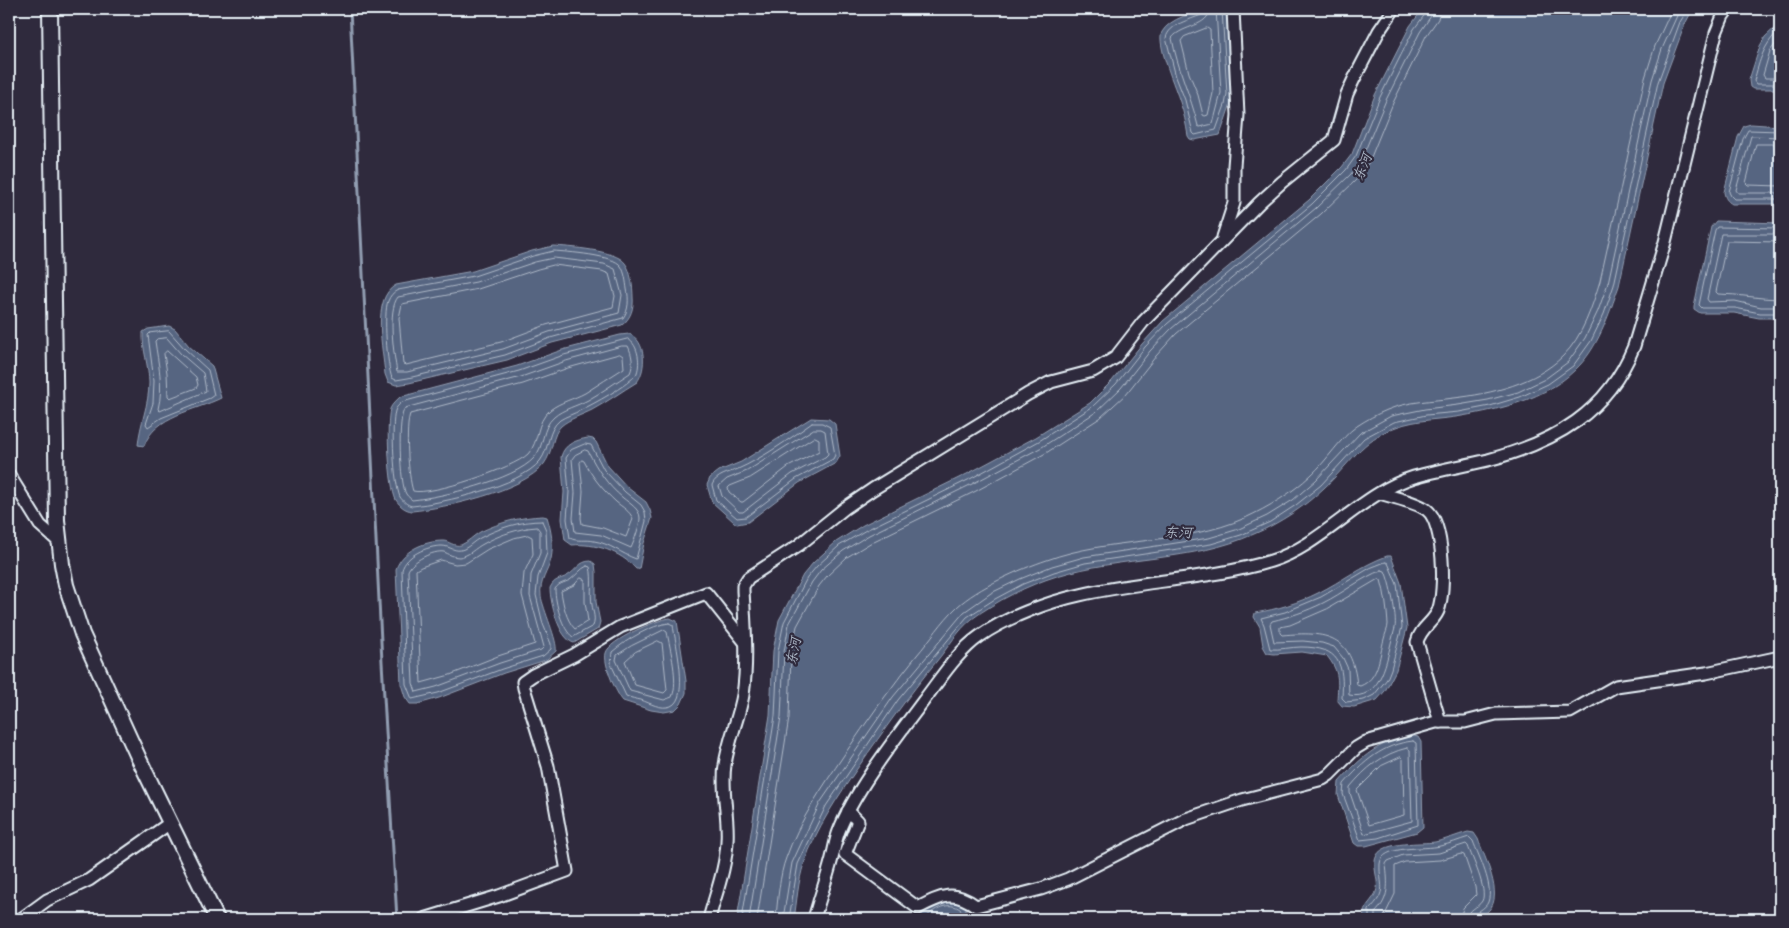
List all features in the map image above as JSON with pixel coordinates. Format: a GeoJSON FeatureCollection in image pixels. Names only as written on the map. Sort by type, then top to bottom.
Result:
{"type":"FeatureCollection","features":[{"type":"Feature","properties":{"kind":"street"},"geometry":{"type":"LineString","coordinates":[[50,9],[56,510],[58,542],[66,585],[82,634],[217,919]]}},
{"type":"Feature","properties":{"kind":"street"},"geometry":{"type":"LineString","coordinates":[[1220,242],[1234,203],[1234,166],[1238,115],[1233,9]]}},
{"type":"Feature","properties":{"kind":"street"},"geometry":{"type":"LineString","coordinates":[[709,919],[726,855],[728,830],[724,773],[727,753],[736,727],[743,693],[745,675],[744,586],[751,574],[798,545],[873,489],[1028,394],[1051,382],[1093,371],[1115,358],[1144,322],[1220,242],[1282,182],[1334,140],[1347,94],[1379,31],[1394,9]]}},
{"type":"Feature","properties":{"kind":"street"},"geometry":{"type":"LineString","coordinates":[[814,919],[837,836],[848,811],[879,762],[939,681],[961,652],[982,634],[1024,614],[1078,595],[1232,570],[1273,561],[1303,546],[1380,493],[1416,477],[1500,456],[1547,439],[1588,413],[1617,377],[1629,358],[1665,242],[1716,33],[1728,9]]}},
{"type":"Feature","properties":{"kind":"street"},"geometry":{"type":"LineString","coordinates":[[9,475],[40,525],[58,542]]}},
{"type":"Feature","properties":{"kind":"street"},"geometry":{"type":"LineString","coordinates":[[1380,493],[1424,508],[1432,516],[1437,527],[1443,577],[1442,596],[1437,613],[1421,630],[1417,642],[1440,722]]}},
{"type":"Feature","properties":{"kind":"street"},"geometry":{"type":"LineString","coordinates":[[424,919],[499,896],[567,871],[548,766],[523,682],[533,674],[574,655],[620,627],[706,593],[745,642]]}},
{"type":"Feature","properties":{"kind":"street"},"geometry":{"type":"LineString","coordinates":[[848,811],[858,821],[845,854],[893,890],[918,908],[940,897],[954,895],[968,899],[976,906],[1068,880],[1186,819],[1242,800],[1324,779],[1356,748],[1366,742],[1440,722],[1465,722],[1496,714],[1570,712],[1616,686],[1706,672],[1780,657]]}},
{"type":"Feature","properties":{"kind":"street"},"geometry":{"type":"LineString","coordinates":[[21,919],[47,900],[89,880],[170,823]]}},
{"type":"Feature","properties":{"kind":"water"},"geometry":{"type":"Polygon","coordinates":[[[1209,9],[1227,9],[1228,12],[1232,94],[1220,135],[1194,140],[1188,136],[1183,110],[1167,67],[1161,38],[1162,32],[1166,27],[1177,19],[1209,9]]]}},
{"type":"Feature","properties":{"kind":"water","name":"东河"},"geometry":{"type":"Polygon","coordinates":[[[1423,9],[1693,9],[1685,24],[1663,83],[1619,286],[1602,331],[1583,362],[1563,380],[1522,401],[1477,413],[1412,422],[1384,432],[1357,453],[1308,502],[1264,530],[1231,543],[1206,550],[1106,565],[1057,576],[1013,594],[981,612],[962,629],[896,713],[828,813],[804,864],[794,919],[737,919],[770,715],[773,651],[779,620],[803,575],[836,542],[863,525],[967,474],[1036,437],[1090,403],[1112,381],[1163,321],[1309,200],[1342,167],[1352,154],[1375,95],[1410,26],[1423,9]]]}},
{"type":"Feature","properties":{"kind":"water"},"geometry":{"type":"Polygon","coordinates":[[[1780,23],[1780,89],[1753,89],[1750,87],[1749,80],[1760,46],[1765,37],[1780,23]]]}},
{"type":"Feature","properties":{"kind":"water"},"geometry":{"type":"Polygon","coordinates":[[[1751,124],[1780,126],[1780,204],[1732,204],[1725,196],[1724,192],[1738,137],[1744,126],[1751,124]]]}},
{"type":"Feature","properties":{"kind":"water"},"geometry":{"type":"Polygon","coordinates":[[[1716,221],[1780,223],[1780,318],[1759,318],[1734,313],[1700,313],[1694,309],[1711,227],[1716,221]]]}},
{"type":"Feature","properties":{"kind":"water"},"geometry":{"type":"Polygon","coordinates":[[[553,246],[602,252],[612,255],[625,263],[631,279],[633,301],[628,319],[622,325],[552,343],[507,360],[409,383],[396,385],[388,382],[385,374],[380,325],[383,301],[388,292],[396,285],[473,271],[553,246]]]}},
{"type":"Feature","properties":{"kind":"water"},"geometry":{"type":"Polygon","coordinates":[[[169,326],[175,329],[189,346],[212,366],[221,398],[166,421],[149,436],[144,446],[138,445],[148,399],[149,383],[143,332],[148,329],[169,326]]]}},
{"type":"Feature","properties":{"kind":"water"},"geometry":{"type":"Polygon","coordinates":[[[629,334],[635,337],[642,348],[642,370],[637,382],[598,407],[561,426],[558,429],[547,459],[534,474],[502,490],[444,506],[412,511],[405,509],[396,500],[389,455],[388,428],[390,409],[400,397],[517,366],[562,350],[629,334]]]}},
{"type":"Feature","properties":{"kind":"water"},"geometry":{"type":"Polygon","coordinates":[[[811,418],[829,419],[835,424],[840,456],[836,463],[799,483],[748,522],[737,524],[712,502],[707,485],[710,478],[719,471],[741,462],[811,418]]]}},
{"type":"Feature","properties":{"kind":"water"},"geometry":{"type":"Polygon","coordinates":[[[588,438],[596,442],[608,466],[628,488],[646,502],[650,510],[652,518],[644,543],[639,569],[636,569],[615,553],[589,545],[572,545],[565,540],[562,519],[564,492],[561,457],[571,443],[588,438]]]}},
{"type":"Feature","properties":{"kind":"water"},"geometry":{"type":"Polygon","coordinates":[[[547,517],[552,538],[552,549],[550,564],[541,586],[541,596],[555,640],[556,651],[546,660],[504,673],[439,698],[418,704],[410,704],[405,697],[401,684],[396,569],[403,557],[421,545],[443,541],[461,545],[480,532],[495,525],[518,519],[547,517]]]}},
{"type":"Feature","properties":{"kind":"water"},"geometry":{"type":"Polygon","coordinates":[[[1387,556],[1391,556],[1401,583],[1407,628],[1396,670],[1385,691],[1377,700],[1354,707],[1342,706],[1337,700],[1338,682],[1336,672],[1327,656],[1302,652],[1267,653],[1263,646],[1260,627],[1254,617],[1255,613],[1272,610],[1310,597],[1387,556]]]}},
{"type":"Feature","properties":{"kind":"water"},"geometry":{"type":"Polygon","coordinates":[[[591,561],[595,564],[596,602],[600,622],[598,629],[574,643],[564,635],[556,619],[550,588],[555,581],[567,576],[581,564],[591,561]]]}},
{"type":"Feature","properties":{"kind":"water"},"geometry":{"type":"Polygon","coordinates":[[[670,618],[677,621],[686,681],[686,693],[681,704],[675,710],[664,712],[623,701],[617,692],[606,664],[606,653],[615,642],[624,637],[655,622],[670,618]]]}},
{"type":"Feature","properties":{"kind":"water"},"geometry":{"type":"Polygon","coordinates":[[[1414,736],[1418,737],[1421,742],[1423,827],[1417,832],[1366,846],[1358,846],[1354,843],[1338,795],[1339,782],[1372,751],[1391,741],[1414,736]]]}},
{"type":"Feature","properties":{"kind":"water"},"geometry":{"type":"Polygon","coordinates":[[[1468,832],[1474,833],[1478,839],[1494,885],[1493,903],[1486,913],[1476,919],[1364,919],[1364,911],[1377,889],[1375,859],[1381,851],[1395,845],[1435,842],[1468,832]]]}},
{"type":"Feature","properties":{"kind":"water"},"geometry":{"type":"Polygon","coordinates":[[[955,901],[961,902],[966,908],[966,919],[918,919],[934,905],[955,901]]]}},
{"type":"Feature","properties":{"kind":"waterway"},"geometry":{"type":"LineString","coordinates":[[350,9],[382,662],[397,919]]}}]}
